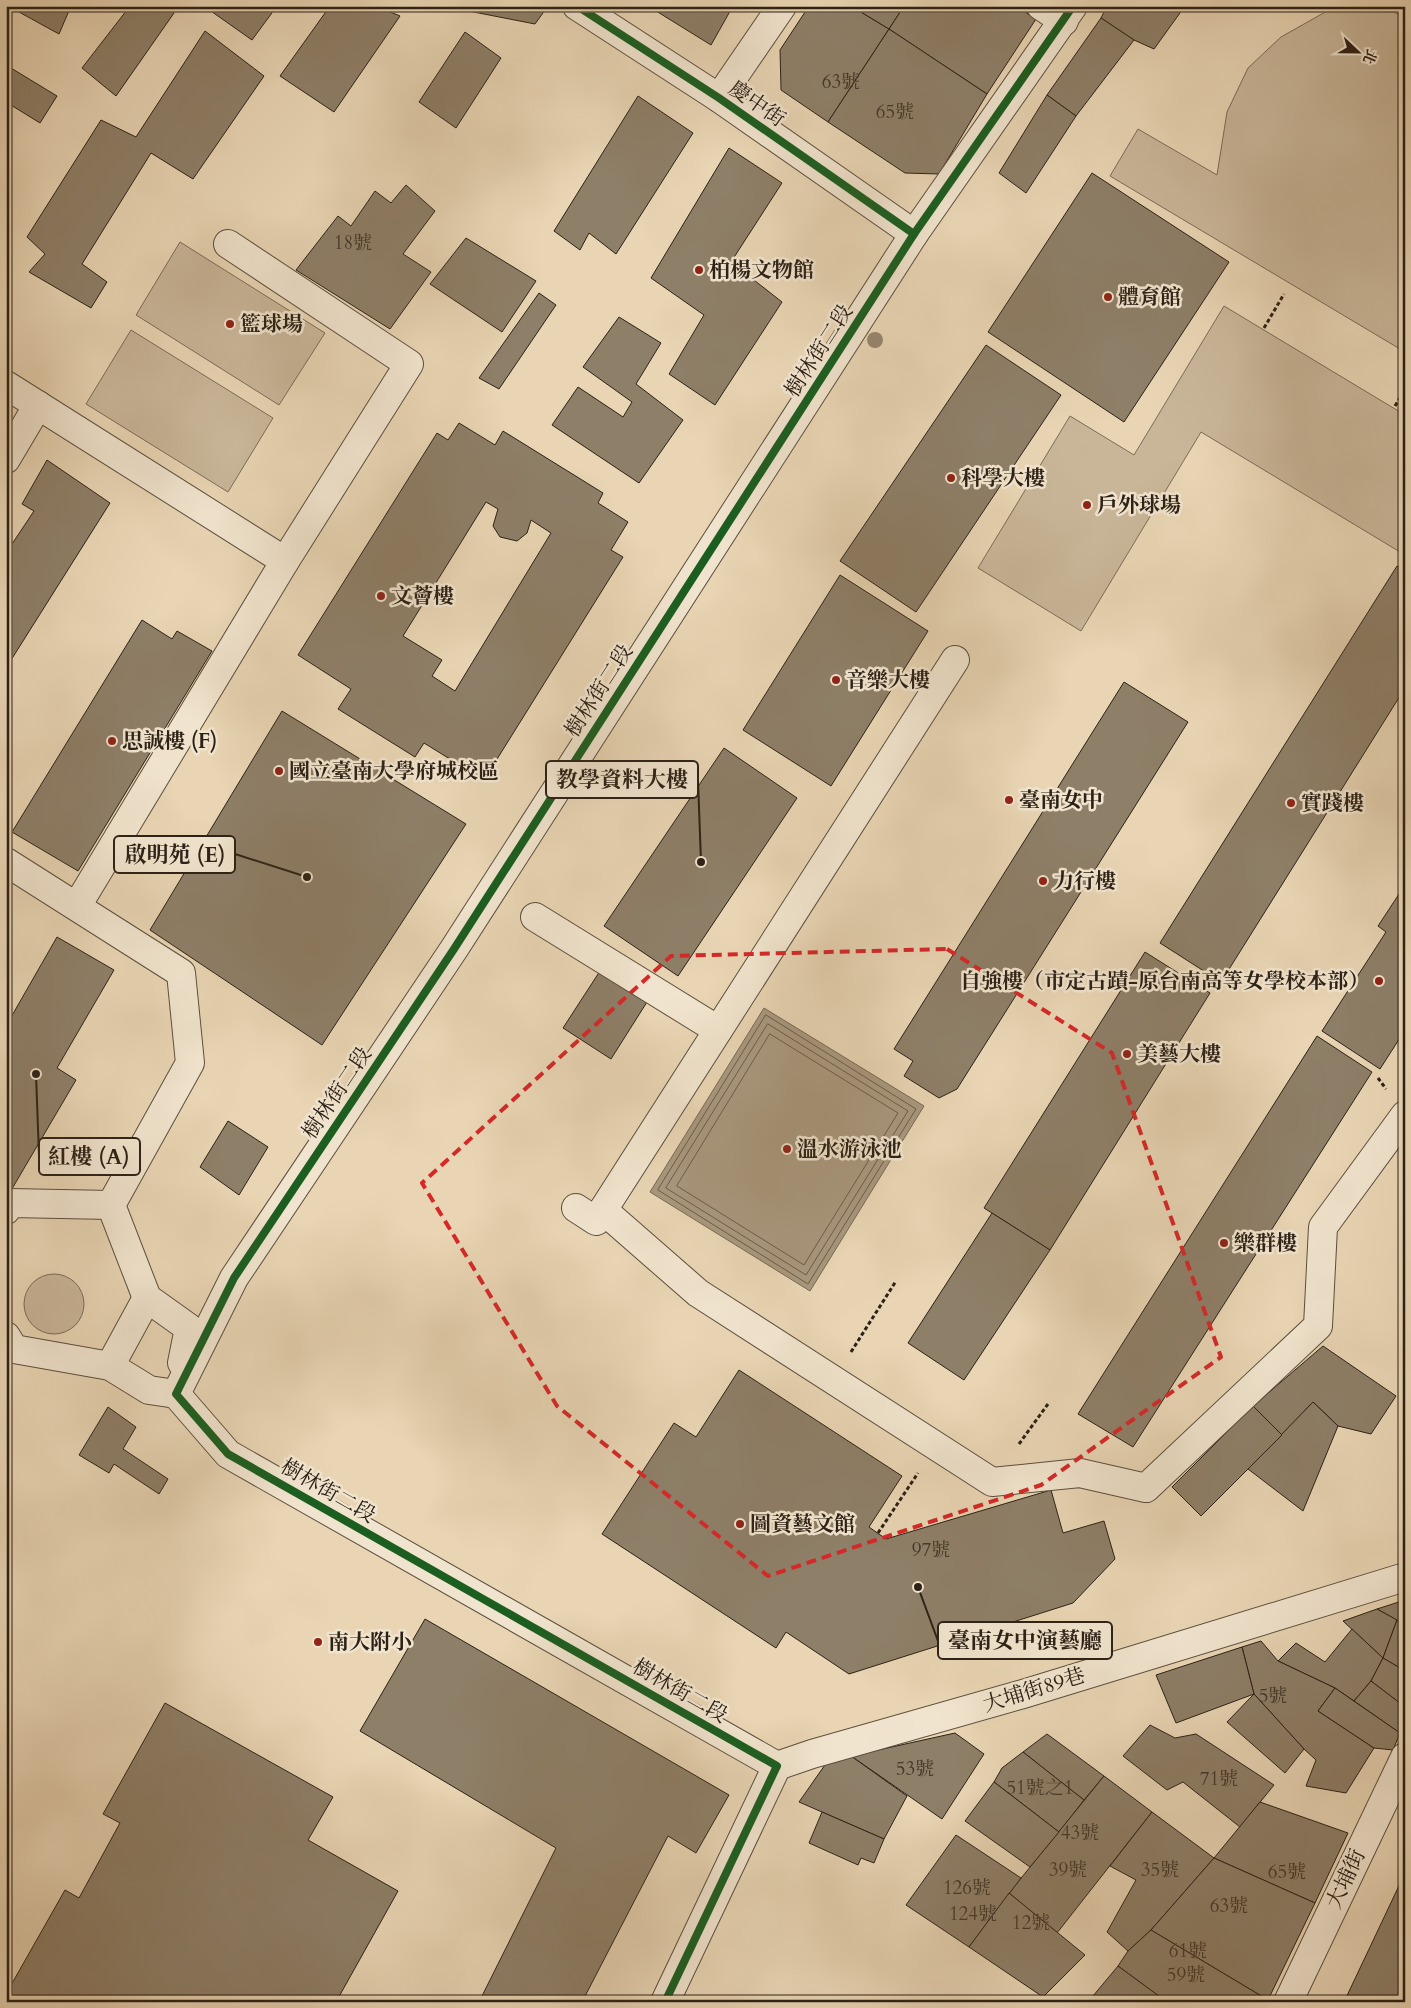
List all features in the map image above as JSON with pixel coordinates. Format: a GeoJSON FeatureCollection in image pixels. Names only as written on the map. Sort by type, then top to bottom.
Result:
{"type":"FeatureCollection","features":[{"type":"Feature","properties":{"kind":"street"},"geometry":{"type":"LineString","coordinates":[[719,98],[782,6]]}},
{"type":"Feature","properties":{"kind":"street"},"geometry":{"type":"LineString","coordinates":[[1041,6],[1068,14]]}},
{"type":"Feature","properties":{"kind":"street","name":"慶中街"},"geometry":{"type":"LineString","coordinates":[[584,9],[719,98],[914,234]]}},
{"type":"Feature","properties":{"kind":"street","name":"樹林街二段"},"geometry":{"type":"LineString","coordinates":[[777,1766],[228,1454],[176,1394],[234,1278],[454,949],[914,234],[1068,14]]}},
{"type":"Feature","properties":{"kind":"street"},"geometry":{"type":"LineString","coordinates":[[77,906],[285,561],[409,364],[228,244]]}},
{"type":"Feature","properties":{"kind":"street"},"geometry":{"type":"LineString","coordinates":[[6,385],[285,561]]}},
{"type":"Feature","properties":{"kind":"street"},"geometry":{"type":"LineString","coordinates":[[6,459],[38,405]]}},
{"type":"Feature","properties":{"kind":"street"},"geometry":{"type":"LineString","coordinates":[[955,660],[718,1030],[590,1209],[698,1293],[992,1482],[1080,1473],[1146,1488],[1318,1326],[1323,1227],[1405,1115]]}},
{"type":"Feature","properties":{"kind":"street"},"geometry":{"type":"LineString","coordinates":[[6,862],[181,973],[190,1063],[111,1205],[146,1298],[189,1328],[176,1394],[149,1390],[110,1366],[9,1350]]}},
{"type":"Feature","properties":{"kind":"street"},"geometry":{"type":"LineString","coordinates":[[534,917],[718,1030]]}},
{"type":"Feature","properties":{"kind":"street"},"geometry":{"type":"LineString","coordinates":[[6,1210],[10,1203],[111,1205]]}},
{"type":"Feature","properties":{"kind":"street"},"geometry":{"type":"LineString","coordinates":[[110,1366],[146,1298]]}},
{"type":"Feature","properties":{"kind":"street","name":"大埔街89巷"},"geometry":{"type":"LineString","coordinates":[[777,1766],[812,1754],[1022,1694],[1405,1577]]}},
{"type":"Feature","properties":{"kind":"street","name":"大埔街"},"geometry":{"type":"LineString","coordinates":[[1288,2002],[1405,1757]]}},
{"type":"Feature","properties":{"kind":"street"},"geometry":{"type":"LineString","coordinates":[[665,2002],[777,1766]]}},
{"type":"Feature","properties":{"kind":"path"},"geometry":{"type":"LineString","coordinates":[[1264,328],[1284,294]]}},
{"type":"Feature","properties":{"kind":"path"},"geometry":{"type":"LineString","coordinates":[[1395,406],[1405,390]]}},
{"type":"Feature","properties":{"kind":"path"},"geometry":{"type":"LineString","coordinates":[[833,1379],[896,1281]]}},
{"type":"Feature","properties":{"kind":"path"},"geometry":{"type":"LineString","coordinates":[[878,1533],[936,1446]]}},
{"type":"Feature","properties":{"kind":"highlighted area"},"geometry":{"type":"Polygon","coordinates":[[[947,949],[1112,1053],[1221,1357],[1041,1485],[768,1576],[557,1406],[422,1183],[671,956],[947,949]]]}},
{"type":"Feature","properties":{"kind":"shaded area"},"geometry":{"type":"Polygon","coordinates":[[[1327,11],[1392,12],[1405,16],[1405,352],[1110,176],[1138,129],[1217,175],[1227,112],[1248,68],[1281,37],[1327,11]]]}},
{"type":"Feature","properties":{"kind":"shaded area","name":"籃球場"},"geometry":{"type":"Polygon","coordinates":[[[180,242],[325,333],[279,405],[136,315],[180,242]]]}},
{"type":"Feature","properties":{"kind":"shaded area","name":"戶外球場"},"geometry":{"type":"Polygon","coordinates":[[[1224,306],[1405,415],[1405,555],[1201,432],[1081,631],[978,568],[1070,416],[1134,455],[1224,306]]]}},
{"type":"Feature","properties":{"kind":"shaded area","name":"籃球場"},"geometry":{"type":"Polygon","coordinates":[[[131,330],[273,418],[228,492],[86,404],[131,330]]]}},
{"type":"Feature","properties":{"kind":"shaded area"},"geometry":{"type":"Polygon","coordinates":[[[48,1274],[60,1274],[71,1279],[79,1287],[84,1298],[82,1316],[71,1329],[60,1334],[48,1334],[37,1329],[29,1321],[24,1310],[24,1298],[29,1287],[37,1279],[48,1274]]]}},
{"type":"Feature","properties":{"kind":"water","name":"溫水游泳池"},"geometry":{"type":"Polygon","coordinates":[[[764,1008],[924,1106],[810,1291],[650,1192],[764,1008]]]}},
{"type":"Feature","properties":{"kind":"building"},"geometry":{"type":"Polygon","coordinates":[[[8,6],[71,6],[59,34],[8,6]]]}},
{"type":"Feature","properties":{"kind":"building"},"geometry":{"type":"Polygon","coordinates":[[[130,6],[164,6],[174,13],[116,96],[82,68],[130,6]]]}},
{"type":"Feature","properties":{"kind":"building"},"geometry":{"type":"Polygon","coordinates":[[[211,6],[277,6],[252,40],[208,9],[211,6]]]}},
{"type":"Feature","properties":{"kind":"building"},"geometry":{"type":"Polygon","coordinates":[[[330,6],[376,6],[400,16],[334,112],[280,76],[330,6]]]}},
{"type":"Feature","properties":{"kind":"building"},"geometry":{"type":"Polygon","coordinates":[[[443,6],[548,6],[535,24],[443,6]]]}},
{"type":"Feature","properties":{"kind":"building"},"geometry":{"type":"Polygon","coordinates":[[[648,6],[733,6],[711,45],[648,6]]]}},
{"type":"Feature","properties":{"kind":"building"},"geometry":{"type":"Polygon","coordinates":[[[809,6],[851,6],[889,29],[828,122],[781,90],[780,50],[809,6]]]}},
{"type":"Feature","properties":{"kind":"building"},"geometry":{"type":"Polygon","coordinates":[[[851,6],[904,6],[889,29],[851,6]]]}},
{"type":"Feature","properties":{"kind":"building"},"geometry":{"type":"Polygon","coordinates":[[[904,6],[1016,6],[1036,19],[987,94],[889,29],[904,6]]]}},
{"type":"Feature","properties":{"kind":"building"},"geometry":{"type":"Polygon","coordinates":[[[1107,6],[1185,6],[1154,49],[1134,40],[1101,18],[1107,6]]]}},
{"type":"Feature","properties":{"kind":"building"},"geometry":{"type":"Polygon","coordinates":[[[1101,18],[1134,40],[1076,116],[1047,95],[1101,18]]]}},
{"type":"Feature","properties":{"kind":"building"},"geometry":{"type":"Polygon","coordinates":[[[889,29],[987,94],[939,174],[905,173],[828,122],[889,29]]]}},
{"type":"Feature","properties":{"kind":"building"},"geometry":{"type":"Polygon","coordinates":[[[205,31],[264,76],[193,179],[151,153],[82,264],[107,282],[91,308],[29,272],[45,254],[27,237],[101,120],[136,137],[205,31]]]}},
{"type":"Feature","properties":{"kind":"building"},"geometry":{"type":"Polygon","coordinates":[[[465,32],[501,58],[456,128],[419,102],[465,32]]]}},
{"type":"Feature","properties":{"kind":"building"},"geometry":{"type":"Polygon","coordinates":[[[6,65],[57,96],[40,123],[6,102],[6,65]]]}},
{"type":"Feature","properties":{"kind":"building"},"geometry":{"type":"Polygon","coordinates":[[[1047,95],[1076,116],[1026,193],[999,173],[1047,95]]]}},
{"type":"Feature","properties":{"kind":"building"},"geometry":{"type":"Polygon","coordinates":[[[638,96],[693,133],[616,254],[589,233],[580,250],[554,231],[638,96]]]}},
{"type":"Feature","properties":{"kind":"building","name":"柏楊文物館"},"geometry":{"type":"Polygon","coordinates":[[[729,148],[782,183],[731,262],[782,302],[715,405],[669,374],[704,315],[651,278],[729,148]]]}},
{"type":"Feature","properties":{"kind":"building","name":"體育館"},"geometry":{"type":"Polygon","coordinates":[[[1092,173],[1229,262],[1124,422],[988,332],[1092,173]]]}},
{"type":"Feature","properties":{"kind":"building"},"geometry":{"type":"Polygon","coordinates":[[[406,185],[435,211],[403,254],[431,272],[390,329],[296,270],[338,216],[351,226],[375,191],[391,203],[406,185]]]}},
{"type":"Feature","properties":{"kind":"building"},"geometry":{"type":"Polygon","coordinates":[[[466,238],[536,281],[502,332],[430,284],[466,238]]]}},
{"type":"Feature","properties":{"kind":"building"},"geometry":{"type":"Polygon","coordinates":[[[539,293],[556,305],[499,389],[479,378],[539,293]]]}},
{"type":"Feature","properties":{"kind":"building"},"geometry":{"type":"Polygon","coordinates":[[[619,317],[661,343],[636,384],[683,420],[639,483],[552,425],[578,387],[623,417],[632,402],[583,367],[619,317]]]}},
{"type":"Feature","properties":{"kind":"building","name":"科學大樓"},"geometry":{"type":"Polygon","coordinates":[[[986,345],[1061,395],[916,612],[840,561],[986,345]]]}},
{"type":"Feature","properties":{"kind":"building","name":"文薈樓"},"geometry":{"type":"Polygon","coordinates":[[[459,423],[495,445],[503,431],[603,493],[598,503],[628,522],[611,550],[623,557],[484,780],[424,743],[415,757],[338,709],[351,689],[298,655],[437,433],[448,440],[459,423]],[[486,502],[403,636],[442,660],[432,676],[455,691],[551,533],[531,520],[527,533],[517,541],[500,537],[493,526],[498,509],[486,502]]]}},
{"type":"Feature","properties":{"kind":"building"},"geometry":{"type":"Polygon","coordinates":[[[47,460],[110,503],[6,668],[6,553],[34,511],[22,504],[47,460]]]}},
{"type":"Feature","properties":{"kind":"building","name":"實踐樓"},"geometry":{"type":"Polygon","coordinates":[[[1397,566],[1405,570],[1405,688],[1221,982],[1160,943],[1397,566]]]}},
{"type":"Feature","properties":{"kind":"building","name":"音樂大樓"},"geometry":{"type":"Polygon","coordinates":[[[840,575],[928,631],[831,786],[743,730],[840,575]]]}},
{"type":"Feature","properties":{"kind":"building","name":"思誠樓 (F)"},"geometry":{"type":"Polygon","coordinates":[[[142,620],[172,639],[177,631],[212,651],[78,871],[12,832],[142,620]]]}},
{"type":"Feature","properties":{"kind":"building","name":"力行樓"},"geometry":{"type":"Polygon","coordinates":[[[1124,682],[1188,722],[957,1089],[939,1098],[904,1076],[913,1061],[894,1049],[1124,682]]]}},
{"type":"Feature","properties":{"kind":"building"},"geometry":{"type":"Polygon","coordinates":[[[282,711],[466,824],[322,1045],[150,930],[282,711]]]}},
{"type":"Feature","properties":{"kind":"building"},"geometry":{"type":"Polygon","coordinates":[[[724,748],[797,798],[678,976],[604,926],[724,748]]]}},
{"type":"Feature","properties":{"kind":"building","name":"自強樓（市定古蹟-原台南高等女學校本部）"},"geometry":{"type":"Polygon","coordinates":[[[1405,885],[1405,1030],[1380,1069],[1322,1031],[1386,932],[1378,926],[1405,885]]]}},
{"type":"Feature","properties":{"kind":"building"},"geometry":{"type":"Polygon","coordinates":[[[57,937],[114,970],[57,1068],[76,1080],[6,1199],[6,1026],[57,937]]]}},
{"type":"Feature","properties":{"kind":"building","name":"美藝大樓"},"geometry":{"type":"Polygon","coordinates":[[[1145,952],[1210,993],[1050,1250],[984,1208],[1145,952]]]}},
{"type":"Feature","properties":{"kind":"building"},"geometry":{"type":"Polygon","coordinates":[[[600,971],[647,1002],[611,1059],[563,1028],[600,971]]]}},
{"type":"Feature","properties":{"kind":"building","name":"樂群樓"},"geometry":{"type":"Polygon","coordinates":[[[1317,1036],[1372,1072],[1133,1447],[1078,1414],[1317,1036]]]}},
{"type":"Feature","properties":{"kind":"building"},"geometry":{"type":"Polygon","coordinates":[[[228,1121],[268,1147],[239,1195],[200,1167],[228,1121]]]}},
{"type":"Feature","properties":{"kind":"building"},"geometry":{"type":"Polygon","coordinates":[[[992,1213],[1050,1250],[964,1380],[908,1343],[992,1213]]]}},
{"type":"Feature","properties":{"kind":"building"},"geometry":{"type":"Polygon","coordinates":[[[1405,1315],[1405,1330],[1399,1327],[1405,1315]]]}},
{"type":"Feature","properties":{"kind":"building"},"geometry":{"type":"Polygon","coordinates":[[[1323,1346],[1396,1396],[1371,1434],[1338,1426],[1313,1402],[1282,1435],[1253,1406],[1323,1346]]]}},
{"type":"Feature","properties":{"kind":"building","name":"圖資藝文館"},"geometry":{"type":"Polygon","coordinates":[[[739,1370],[902,1476],[869,1527],[886,1539],[1051,1490],[1063,1533],[1104,1521],[1115,1559],[1073,1603],[849,1674],[786,1632],[776,1648],[602,1534],[674,1423],[696,1437],[739,1370]]]}},
{"type":"Feature","properties":{"kind":"building"},"geometry":{"type":"Polygon","coordinates":[[[1313,1402],[1338,1426],[1303,1511],[1248,1469],[1313,1402]]]}},
{"type":"Feature","properties":{"kind":"building"},"geometry":{"type":"Polygon","coordinates":[[[1253,1406],[1282,1435],[1201,1516],[1172,1487],[1253,1406]]]}},
{"type":"Feature","properties":{"kind":"building"},"geometry":{"type":"Polygon","coordinates":[[[108,1407],[136,1427],[123,1449],[168,1479],[159,1494],[114,1464],[109,1473],[79,1455],[108,1407]]]}},
{"type":"Feature","properties":{"kind":"building"},"geometry":{"type":"Polygon","coordinates":[[[1405,1600],[1405,1625],[1377,1609],[1405,1600]]]}},
{"type":"Feature","properties":{"kind":"building"},"geometry":{"type":"Polygon","coordinates":[[[1377,1609],[1397,1620],[1383,1658],[1343,1621],[1377,1609]]]}},
{"type":"Feature","properties":{"kind":"building"},"geometry":{"type":"Polygon","coordinates":[[[425,1619],[729,1795],[696,1853],[668,1836],[582,2002],[479,2002],[556,1848],[360,1731],[425,1619]]]}},
{"type":"Feature","properties":{"kind":"building"},"geometry":{"type":"Polygon","coordinates":[[[1397,1620],[1405,1625],[1405,1671],[1383,1658],[1397,1620]]]}},
{"type":"Feature","properties":{"kind":"building"},"geometry":{"type":"Polygon","coordinates":[[[1352,1629],[1383,1658],[1371,1681],[1354,1701],[1335,1688],[1278,1661],[1296,1643],[1325,1662],[1352,1629]]]}},
{"type":"Feature","properties":{"kind":"building"},"geometry":{"type":"Polygon","coordinates":[[[1261,1641],[1278,1661],[1335,1688],[1318,1711],[1374,1748],[1346,1793],[1306,1786],[1316,1760],[1254,1694],[1242,1647],[1261,1641]]]}},
{"type":"Feature","properties":{"kind":"building"},"geometry":{"type":"Polygon","coordinates":[[[1242,1647],[1254,1694],[1176,1723],[1156,1675],[1242,1647]]]}},
{"type":"Feature","properties":{"kind":"building"},"geometry":{"type":"Polygon","coordinates":[[[1383,1658],[1405,1671],[1405,1707],[1371,1681],[1383,1658]]]}},
{"type":"Feature","properties":{"kind":"building"},"geometry":{"type":"Polygon","coordinates":[[[1371,1681],[1405,1707],[1405,1722],[1400,1733],[1354,1701],[1371,1681]]]}},
{"type":"Feature","properties":{"kind":"building"},"geometry":{"type":"Polygon","coordinates":[[[1335,1688],[1400,1733],[1393,1750],[1374,1748],[1318,1711],[1335,1688]]]}},
{"type":"Feature","properties":{"kind":"building"},"geometry":{"type":"Polygon","coordinates":[[[1254,1694],[1304,1749],[1285,1773],[1227,1722],[1254,1694]]]}},
{"type":"Feature","properties":{"kind":"building"},"geometry":{"type":"Polygon","coordinates":[[[165,1703],[333,1797],[308,1840],[398,1891],[336,2002],[6,2002],[6,1994],[65,1890],[79,1898],[120,1823],[103,1814],[165,1703]]]}},
{"type":"Feature","properties":{"kind":"building"},"geometry":{"type":"Polygon","coordinates":[[[1150,1725],[1175,1738],[1196,1734],[1274,1785],[1240,1827],[1183,1782],[1167,1790],[1123,1756],[1150,1725]]]}},
{"type":"Feature","properties":{"kind":"building"},"geometry":{"type":"Polygon","coordinates":[[[955,1733],[984,1754],[942,1819],[851,1756],[955,1733]]]}},
{"type":"Feature","properties":{"kind":"building"},"geometry":{"type":"Polygon","coordinates":[[[1047,1734],[1104,1776],[1084,1800],[1023,1752],[1047,1734]]]}},
{"type":"Feature","properties":{"kind":"building"},"geometry":{"type":"Polygon","coordinates":[[[1023,1752],[1084,1800],[1059,1832],[994,1782],[1002,1768],[1023,1752]]]}},
{"type":"Feature","properties":{"kind":"building"},"geometry":{"type":"Polygon","coordinates":[[[851,1756],[907,1796],[884,1839],[799,1802],[827,1762],[851,1756]]]}},
{"type":"Feature","properties":{"kind":"building"},"geometry":{"type":"Polygon","coordinates":[[[1104,1776],[1152,1812],[1057,1933],[1009,1893],[1104,1776]]]}},
{"type":"Feature","properties":{"kind":"building"},"geometry":{"type":"Polygon","coordinates":[[[994,1782],[1059,1832],[1030,1867],[965,1821],[994,1782]]]}},
{"type":"Feature","properties":{"kind":"building"},"geometry":{"type":"Polygon","coordinates":[[[1260,1802],[1348,1833],[1315,1903],[1214,1858],[1260,1802]]]}},
{"type":"Feature","properties":{"kind":"building"},"geometry":{"type":"Polygon","coordinates":[[[822,1812],[884,1839],[874,1863],[861,1858],[858,1865],[809,1843],[822,1812]]]}},
{"type":"Feature","properties":{"kind":"building"},"geometry":{"type":"Polygon","coordinates":[[[1152,1812],[1214,1858],[1151,1930],[1128,1951],[1107,1932],[1136,1880],[1110,1866],[1152,1812]]]}},
{"type":"Feature","properties":{"kind":"building"},"geometry":{"type":"Polygon","coordinates":[[[956,1835],[1021,1878],[969,1947],[906,1905],[956,1835]]]}},
{"type":"Feature","properties":{"kind":"building"},"geometry":{"type":"Polygon","coordinates":[[[1214,1858],[1315,1903],[1268,2000],[1151,1930],[1214,1858]]]}},
{"type":"Feature","properties":{"kind":"building"},"geometry":{"type":"Polygon","coordinates":[[[1405,1873],[1405,2002],[1344,2002],[1405,1873]]]}},
{"type":"Feature","properties":{"kind":"building"},"geometry":{"type":"Polygon","coordinates":[[[1009,1893],[1085,1955],[1043,1997],[969,1947],[1009,1893]]]}},
{"type":"Feature","properties":{"kind":"building"},"geometry":{"type":"Polygon","coordinates":[[[1151,1930],[1268,2000],[1267,2002],[1167,2002],[1118,1966],[1128,1951],[1151,1930]]]}},
{"type":"Feature","properties":{"kind":"building"},"geometry":{"type":"Polygon","coordinates":[[[1118,1966],[1167,2002],[1088,2002],[1118,1966]]]}},
{"type":"Feature","properties":{"kind":"cycle path"},"geometry":{"type":"LineString","coordinates":[[577,6],[719,98],[914,234]]}},
{"type":"Feature","properties":{"kind":"cycle path"},"geometry":{"type":"LineString","coordinates":[[665,2002],[777,1766],[228,1454],[176,1394],[234,1278],[454,949],[914,234],[1073,6]]}},
{"type":"Feature","properties":{"kind":"place","name":"柏楊文物館"},"geometry":{"type":"Point","coordinates":[699,270]}},
{"type":"Feature","properties":{"kind":"place","name":"體育館"},"geometry":{"type":"Point","coordinates":[1108,297]}},
{"type":"Feature","properties":{"kind":"place","name":"籃球場"},"geometry":{"type":"Point","coordinates":[230,324]}},
{"type":"Feature","properties":{"kind":"place","name":"科學大樓"},"geometry":{"type":"Point","coordinates":[951,478]}},
{"type":"Feature","properties":{"kind":"place","name":"戶外球場"},"geometry":{"type":"Point","coordinates":[1087,505]}},
{"type":"Feature","properties":{"kind":"place","name":"文薈樓"},"geometry":{"type":"Point","coordinates":[381,596]}},
{"type":"Feature","properties":{"kind":"place","name":"音樂大樓"},"geometry":{"type":"Point","coordinates":[836,680]}},
{"type":"Feature","properties":{"kind":"place","name":"思誠樓 (F)"},"geometry":{"type":"Point","coordinates":[112,741]}},
{"type":"Feature","properties":{"kind":"place","name":"國立臺南大學府城校區"},"geometry":{"type":"Point","coordinates":[279,771]}},
{"type":"Feature","properties":{"kind":"place","name":"臺南女中"},"geometry":{"type":"Point","coordinates":[1009,800]}},
{"type":"Feature","properties":{"kind":"place","name":"實踐樓"},"geometry":{"type":"Point","coordinates":[1291,803]}},
{"type":"Feature","properties":{"kind":"place","name":"教學資料大樓"},"geometry":{"type":"Point","coordinates":[701,862]}},
{"type":"Feature","properties":{"kind":"place","name":"啟明苑 (E)"},"geometry":{"type":"Point","coordinates":[307,877]}},
{"type":"Feature","properties":{"kind":"place","name":"力行樓"},"geometry":{"type":"Point","coordinates":[1043,881]}},
{"type":"Feature","properties":{"kind":"place","name":"自強樓（市定古蹟-原台南高等女學校本部）"},"geometry":{"type":"Point","coordinates":[1379,981]}},
{"type":"Feature","properties":{"kind":"place","name":"美藝大樓"},"geometry":{"type":"Point","coordinates":[1127,1054]}},
{"type":"Feature","properties":{"kind":"place","name":"紅樓 (A)"},"geometry":{"type":"Point","coordinates":[36,1074]}},
{"type":"Feature","properties":{"kind":"place","name":"溫水游泳池"},"geometry":{"type":"Point","coordinates":[787,1149]}},
{"type":"Feature","properties":{"kind":"place","name":"樂群樓"},"geometry":{"type":"Point","coordinates":[1224,1243]}},
{"type":"Feature","properties":{"kind":"place","name":"圖資藝文館"},"geometry":{"type":"Point","coordinates":[740,1524]}},
{"type":"Feature","properties":{"kind":"place","name":"臺南女中演藝廳"},"geometry":{"type":"Point","coordinates":[918,1587]}},
{"type":"Feature","properties":{"kind":"place","name":"南大附小"},"geometry":{"type":"Point","coordinates":[318,1642]}}]}
